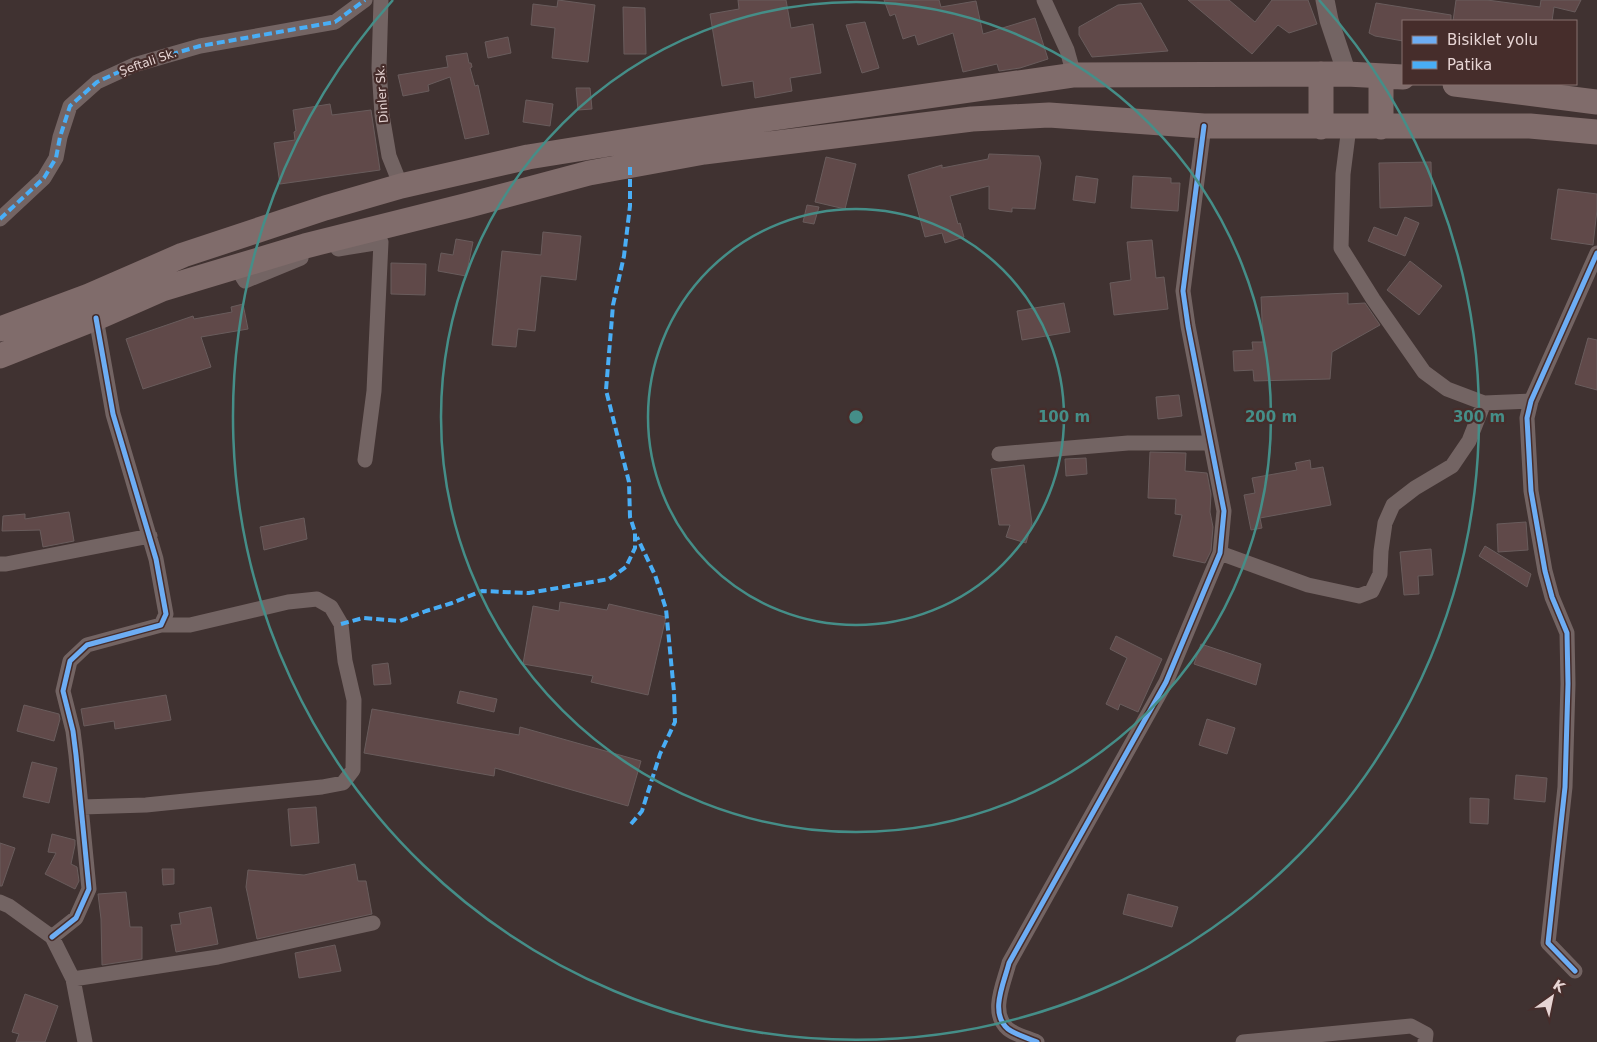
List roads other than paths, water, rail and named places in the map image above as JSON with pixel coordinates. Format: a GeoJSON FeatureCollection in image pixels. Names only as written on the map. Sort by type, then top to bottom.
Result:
{"type":"FeatureCollection","features":[{"type":"Feature","properties":{"kind":"highway"},"geometry":{"type":"LineString","coordinates":[[1321,74],[1321,127]]}},
{"type":"Feature","properties":{"kind":"highway"},"geometry":{"type":"LineString","coordinates":[[0,329],[89,296],[183,256],[325,208],[401,186],[538,156],[752,121],[1074,76],[1347,74],[1392,77],[1381,127]]}},
{"type":"Feature","properties":{"kind":"highway"},"geometry":{"type":"LineString","coordinates":[[1463,85],[1597,102]]}},
{"type":"Feature","properties":{"kind":"highway"},"geometry":{"type":"LineString","coordinates":[[0,356],[96,318],[162,289],[305,246],[589,173],[704,152],[972,119],[1048,115],[1204,126],[1349,128],[1530,126],[1597,132]]}},
{"type":"Feature","properties":{"kind":"street","name":"Şeftali Sk."},"geometry":{"type":"LineString","coordinates":[[0,219],[44,178],[56,158],[60,137],[70,106],[97,82],[134,65],[200,46],[335,22],[365,0]]}},
{"type":"Feature","properties":{"kind":"street","name":"Dinler Sk."},"geometry":{"type":"LineString","coordinates":[[381,0],[379,68],[382,115],[389,156],[401,186]]}},
{"type":"Feature","properties":{"kind":"street"},"geometry":{"type":"LineString","coordinates":[[1044,0],[1067,50],[1074,76]]}},
{"type":"Feature","properties":{"kind":"street"},"geometry":{"type":"LineString","coordinates":[[1325,0],[1329,20],[1347,74]]}},
{"type":"Feature","properties":{"kind":"street"},"geometry":{"type":"LineString","coordinates":[[1037,1042],[1009,1030],[1001,1022],[998,1002],[1009,963],[1166,682],[1220,553],[1224,511],[1183,291],[1204,126]]}},
{"type":"Feature","properties":{"kind":"street"},"geometry":{"type":"LineString","coordinates":[[1349,128],[1343,174],[1341,248],[1373,299],[1424,372],[1447,389],[1484,403],[1531,401]]}},
{"type":"Feature","properties":{"kind":"street"},"geometry":{"type":"LineString","coordinates":[[236,266],[245,281],[314,253],[381,242],[374,390],[365,460]]}},
{"type":"Feature","properties":{"kind":"street"},"geometry":{"type":"LineString","coordinates":[[1575,971],[1548,943],[1565,787],[1568,633],[1552,597],[1545,571],[1531,491],[1527,418],[1531,401],[1597,253]]}},
{"type":"Feature","properties":{"kind":"street"},"geometry":{"type":"LineString","coordinates":[[96,318],[113,414],[156,559],[166,614],[161,625]]}},
{"type":"Feature","properties":{"kind":"street"},"geometry":{"type":"LineString","coordinates":[[1220,553],[1308,585],[1359,596],[1372,591],[1380,574],[1385,523],[1393,504],[1415,488],[1452,466],[1469,441],[1484,403]]}},
{"type":"Feature","properties":{"kind":"street"},"geometry":{"type":"LineString","coordinates":[[999,454],[1128,443],[1211,443]]}},
{"type":"Feature","properties":{"kind":"street"},"geometry":{"type":"LineString","coordinates":[[0,564],[150,536]]}},
{"type":"Feature","properties":{"kind":"street"},"geometry":{"type":"LineString","coordinates":[[52,937],[76,918],[88,889],[82,807],[73,731],[63,691],[70,661],[87,645],[161,625],[190,625],[288,602],[317,599],[331,607],[342,624],[345,661],[354,700],[353,770],[343,783],[322,787],[146,805],[82,807]]}},
{"type":"Feature","properties":{"kind":"street"},"geometry":{"type":"LineString","coordinates":[[0,902],[9,906],[52,937],[73,978],[85,1042]]}},
{"type":"Feature","properties":{"kind":"street"},"geometry":{"type":"LineString","coordinates":[[73,978],[218,956],[373,923]]}},
{"type":"Feature","properties":{"kind":"street"},"geometry":{"type":"LineString","coordinates":[[1243,1042],[1411,1026],[1426,1034],[1425,1042]]}}]}
